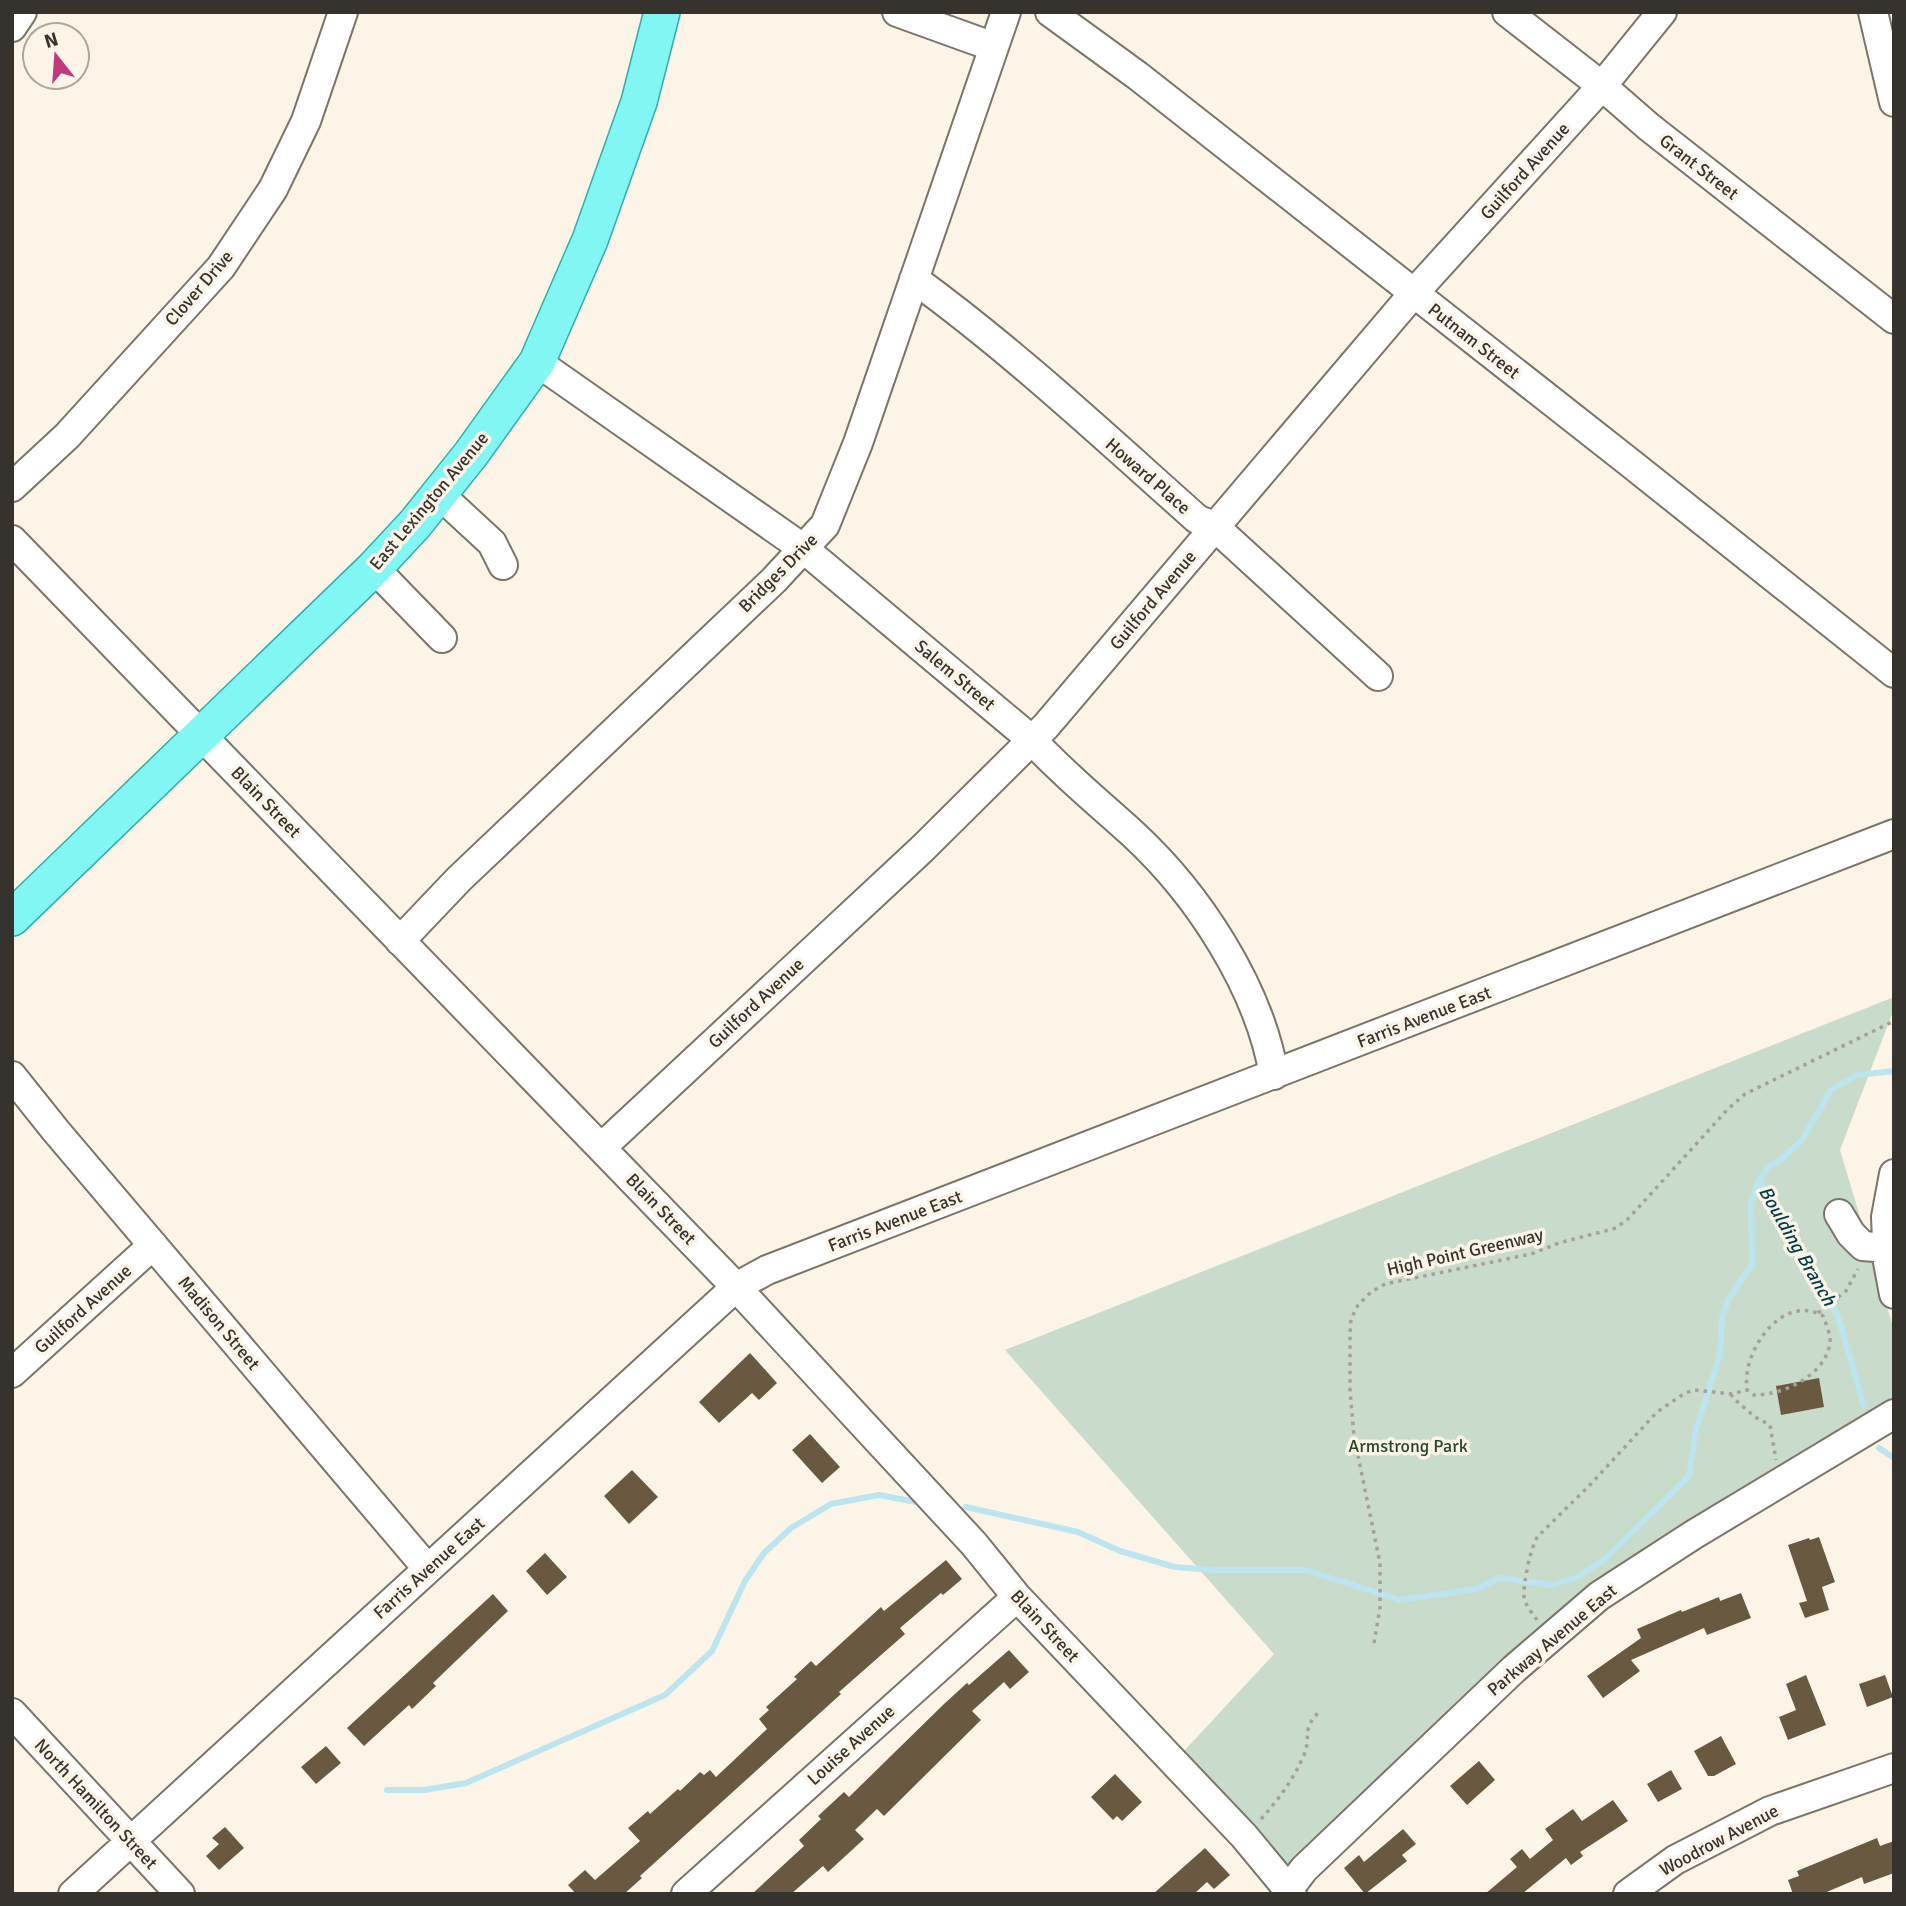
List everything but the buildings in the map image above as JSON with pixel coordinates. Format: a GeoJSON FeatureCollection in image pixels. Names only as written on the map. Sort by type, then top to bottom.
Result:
{"type":"FeatureCollection","features":[{"type":"Feature","properties":{"kind":"main road","name":"East Lexington Avenue"},"geometry":{"type":"LineString","coordinates":[[12,918],[374,568],[471,454],[537,362],[590,240],[639,102],[662,12]]}},
{"type":"Feature","properties":{"kind":"street"},"geometry":{"type":"LineString","coordinates":[[12,27],[22,12]]}},
{"type":"Feature","properties":{"kind":"street","name":"Clover Drive"},"geometry":{"type":"LineString","coordinates":[[12,487],[66,436],[221,267],[273,189],[301,132],[343,12]]}},
{"type":"Feature","properties":{"kind":"street"},"geometry":{"type":"LineString","coordinates":[[897,12],[994,47]]}},
{"type":"Feature","properties":{"kind":"street","name":"Bridges Drive"},"geometry":{"type":"LineString","coordinates":[[400,941],[460,879],[764,589],[825,525],[858,443],[1006,12]]}},
{"type":"Feature","properties":{"kind":"street","name":"Putnam Street"},"geometry":{"type":"LineString","coordinates":[[1050,12],[1138,76],[1894,673]]}},
{"type":"Feature","properties":{"kind":"street","name":"Grant Street"},"geometry":{"type":"LineString","coordinates":[[1507,12],[1894,319]]}},
{"type":"Feature","properties":{"kind":"street","name":"Guilford Avenue"},"geometry":{"type":"LineString","coordinates":[[603,1147],[922,849],[1032,740],[1413,294],[1602,86],[1662,12]]}},
{"type":"Feature","properties":{"kind":"street"},"geometry":{"type":"LineString","coordinates":[[1873,12],[1894,102]]}},
{"type":"Feature","properties":{"kind":"street","name":"Howard Place"},"geometry":{"type":"LineString","coordinates":[[914,279],[943,300],[1065,403],[1198,519],[1215,527],[1378,676]]}},
{"type":"Feature","properties":{"kind":"street","name":"Salem Street"},"geometry":{"type":"LineString","coordinates":[[537,362],[804,549],[1032,740],[1057,767],[1136,836],[1194,901],[1245,986],[1270,1054],[1274,1075]]}},
{"type":"Feature","properties":{"kind":"street"},"geometry":{"type":"LineString","coordinates":[[439,494],[492,544],[503,565]]}},
{"type":"Feature","properties":{"kind":"street","name":"Blain Street"},"geometry":{"type":"LineString","coordinates":[[12,540],[736,1287],[974,1544],[1017,1597],[1244,1836],[1289,1893]]}},
{"type":"Feature","properties":{"kind":"street"},"geometry":{"type":"LineString","coordinates":[[374,568],[442,638]]}},
{"type":"Feature","properties":{"kind":"street","name":"Farris Avenue East"},"geometry":{"type":"LineString","coordinates":[[73,1894],[736,1287],[767,1270],[1894,835]]}},
{"type":"Feature","properties":{"kind":"street","name":"Madison Street"},"geometry":{"type":"LineString","coordinates":[[12,1076],[427,1568]]}},
{"type":"Feature","properties":{"kind":"street"},"geometry":{"type":"LineString","coordinates":[[1875,1247],[1886,1217],[1894,1174]]}},
{"type":"Feature","properties":{"kind":"street"},"geometry":{"type":"LineString","coordinates":[[1839,1214],[1851,1234],[1875,1247],[1894,1294]]}},
{"type":"Feature","properties":{"kind":"street","name":"Guilford Avenue"},"geometry":{"type":"LineString","coordinates":[[12,1373],[153,1245]]}},
{"type":"Feature","properties":{"kind":"street","name":"Parkway Avenue East"},"geometry":{"type":"LineString","coordinates":[[1289,1893],[1304,1869],[1504,1679],[1599,1596],[1894,1414]]}},
{"type":"Feature","properties":{"kind":"street","name":"Louise Avenue"},"geometry":{"type":"LineString","coordinates":[[686,1894],[1017,1597]]}},
{"type":"Feature","properties":{"kind":"street","name":"North Hamilton Street"},"geometry":{"type":"LineString","coordinates":[[12,1713],[180,1894]]}},
{"type":"Feature","properties":{"kind":"street","name":"Woodrow Avenue"},"geometry":{"type":"LineString","coordinates":[[1628,1894],[1675,1860],[1770,1811],[1894,1768]]}},
{"type":"Feature","properties":{"kind":"path","name":"High Point Greenway"},"geometry":{"type":"LineString","coordinates":[[1374,1643],[1380,1608],[1380,1563],[1354,1436],[1350,1391],[1351,1319],[1358,1305],[1371,1292],[1385,1284],[1531,1254],[1616,1228],[1628,1219],[1728,1109],[1745,1094],[1894,1021]]}},
{"type":"Feature","properties":{"kind":"path"},"geometry":{"type":"LineString","coordinates":[[1820,1312],[1839,1297],[1862,1260],[1875,1247]]}},
{"type":"Feature","properties":{"kind":"path"},"geometry":{"type":"LineString","coordinates":[[1801,1309],[1820,1312],[1827,1326],[1830,1342],[1824,1357],[1809,1376],[1772,1395],[1754,1395],[1747,1390],[1746,1379],[1751,1353],[1766,1331],[1801,1309]]}},
{"type":"Feature","properties":{"kind":"path"},"geometry":{"type":"LineString","coordinates":[[1524,1596],[1535,1540],[1657,1412],[1685,1393],[1695,1390],[1731,1394],[1747,1390]]}},
{"type":"Feature","properties":{"kind":"path"},"geometry":{"type":"LineString","coordinates":[[1731,1394],[1732,1398],[1755,1417],[1770,1425],[1780,1482]]}},
{"type":"Feature","properties":{"kind":"path"},"geometry":{"type":"LineString","coordinates":[[1244,1836],[1276,1802],[1295,1776],[1306,1751],[1306,1732],[1310,1721],[1320,1711]]}},
{"type":"Feature","properties":{"kind":"green space","name":"Armstrong Park"},"geometry":{"type":"Polygon","coordinates":[[[1894,997],[1894,1009],[1840,1150],[1894,1330],[1894,1414],[1599,1596],[1289,1890],[1171,1765],[1274,1654],[1005,1350],[1894,997]]]}},
{"type":"Feature","properties":{"kind":"waterway"},"geometry":{"type":"LineString","coordinates":[[966,1507],[1078,1532],[1120,1551],[1175,1567],[1212,1570],[1305,1570],[1400,1600],[1476,1589],[1499,1578],[1552,1585],[1578,1577],[1606,1558],[1689,1476],[1696,1429],[1720,1355],[1722,1317],[1728,1300],[1752,1265],[1751,1203],[1759,1180],[1768,1167],[1782,1159],[1802,1140],[1831,1090],[1858,1075],[1894,1071]]}},
{"type":"Feature","properties":{"kind":"waterway","name":"Boulding Branch"},"geometry":{"type":"LineString","coordinates":[[1759,1180],[1838,1316],[1864,1406]]}},
{"type":"Feature","properties":{"kind":"waterway","name":"Boulding Branch"},"geometry":{"type":"LineString","coordinates":[[1879,1448],[1894,1458]]}},
{"type":"Feature","properties":{"kind":"waterway"},"geometry":{"type":"LineString","coordinates":[[387,1790],[424,1790],[466,1783],[665,1695],[712,1651],[745,1581],[764,1553],[791,1528],[831,1504],[879,1495],[916,1502]]}}]}
